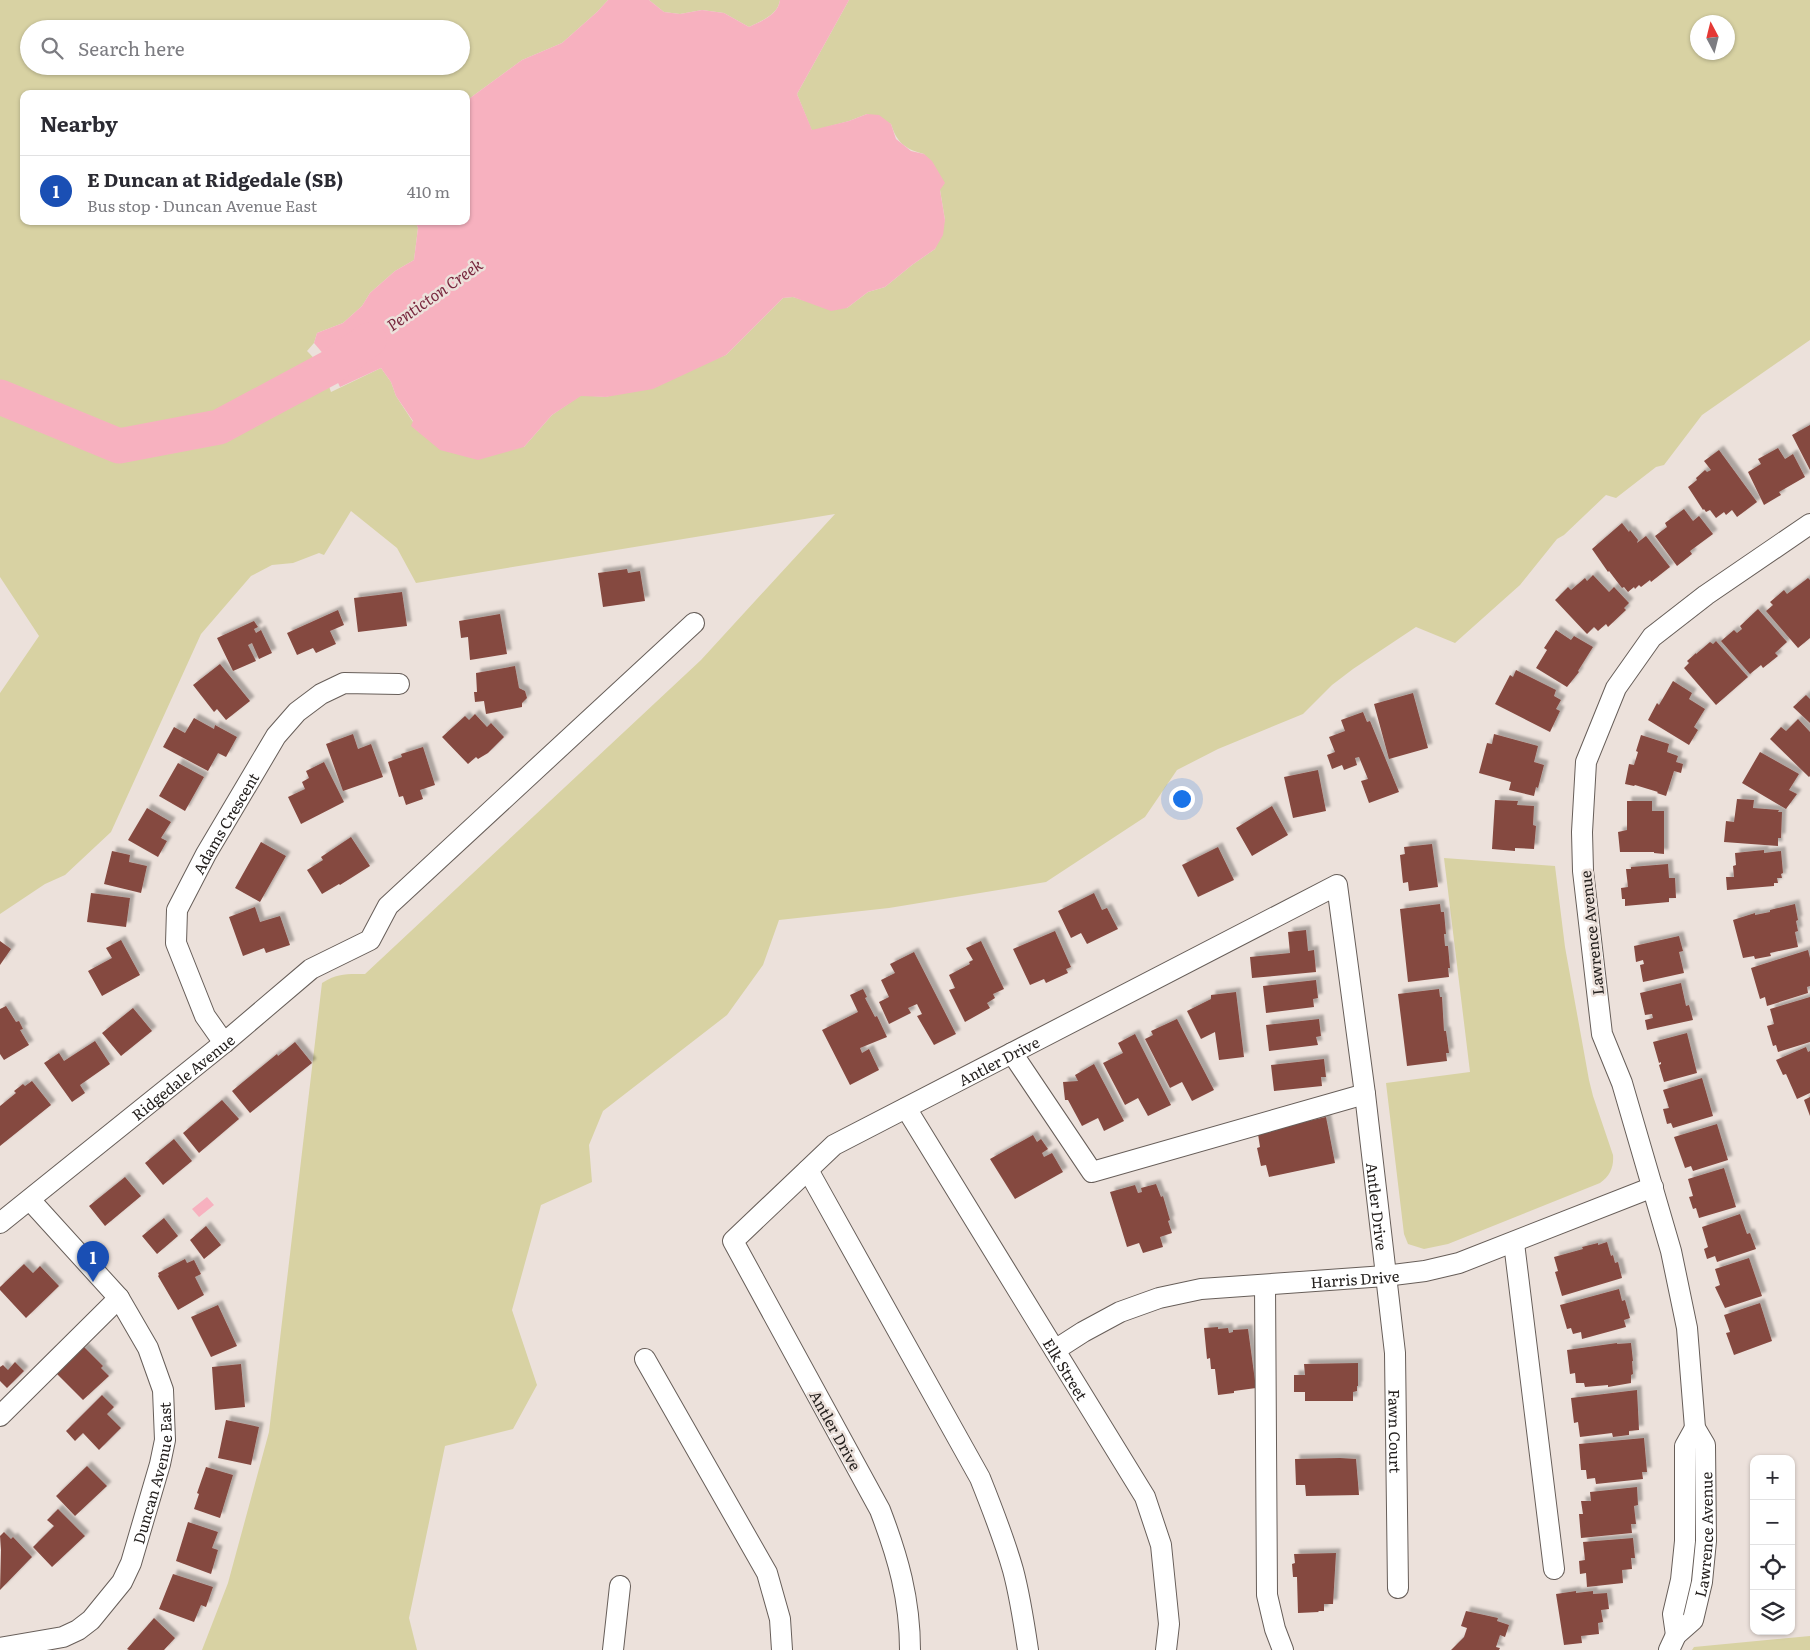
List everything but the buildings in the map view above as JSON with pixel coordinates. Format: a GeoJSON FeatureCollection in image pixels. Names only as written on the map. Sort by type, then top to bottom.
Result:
{"type":"FeatureCollection","features":[{"type":"Feature","properties":{"kind":"street","name":"Lawrence Avenue"},"geometry":{"type":"LineString","coordinates":[[1673,1643],[1693,1620],[1702,1582],[1706,1541],[1705,1445],[1695,1428],[1687,1328],[1671,1250],[1622,1083],[1602,1034],[1583,871],[1582,832],[1586,762],[1616,688],[1652,637],[1706,595],[1810,524]]}},
{"type":"Feature","properties":{"kind":"street","name":"Ridgedale Avenue"},"geometry":{"type":"LineString","coordinates":[[0,1223],[224,1043],[311,969],[370,940],[388,906],[694,623]]}},
{"type":"Feature","properties":{"kind":"street","name":"Adams Crescent"},"geometry":{"type":"LineString","coordinates":[[224,1043],[205,1016],[176,943],[177,910],[206,854],[271,745],[297,712],[321,694],[344,683],[399,684]]}},
{"type":"Feature","properties":{"kind":"street","name":"Antler Drive"},"geometry":{"type":"LineString","coordinates":[[910,1650],[910,1627],[905,1588],[895,1549],[880,1510],[733,1242],[834,1145],[1337,885],[1365,1094],[1385,1276]]}},
{"type":"Feature","properties":{"kind":"street"},"geometry":{"type":"LineString","coordinates":[[1012,1053],[1092,1172],[1365,1094]]}},
{"type":"Feature","properties":{"kind":"street","name":"Elk Street"},"geometry":{"type":"LineString","coordinates":[[906,1108],[1145,1497],[1161,1546],[1169,1624],[1166,1650]]}},
{"type":"Feature","properties":{"kind":"street"},"geometry":{"type":"LineString","coordinates":[[808,1170],[980,1478],[1014,1570],[1028,1650]]}},
{"type":"Feature","properties":{"kind":"street","name":"Harris Drive"},"geometry":{"type":"LineString","coordinates":[[1055,1350],[1120,1312],[1159,1298],[1201,1290],[1385,1276],[1425,1271],[1460,1263],[1653,1187]]}},
{"type":"Feature","properties":{"kind":"street","name":"Duncan Avenue East"},"geometry":{"type":"LineString","coordinates":[[0,1648],[63,1637],[78,1630],[91,1620],[122,1582],[131,1563],[160,1464],[165,1440],[163,1390],[148,1348],[119,1298],[30,1200]]}},
{"type":"Feature","properties":{"kind":"street"},"geometry":{"type":"LineString","coordinates":[[1514,1242],[1554,1568]]}},
{"type":"Feature","properties":{"kind":"street","name":"Fawn Court"},"geometry":{"type":"LineString","coordinates":[[1385,1276],[1395,1353],[1398,1588]]}},
{"type":"Feature","properties":{"kind":"street"},"geometry":{"type":"LineString","coordinates":[[1265,1285],[1267,1595],[1275,1630],[1283,1650]]}},
{"type":"Feature","properties":{"kind":"street"},"geometry":{"type":"LineString","coordinates":[[0,1416],[119,1298]]}},
{"type":"Feature","properties":{"kind":"street"},"geometry":{"type":"LineString","coordinates":[[645,1359],[767,1573],[780,1619],[782,1650]]}},
{"type":"Feature","properties":{"kind":"street"},"geometry":{"type":"LineString","coordinates":[[613,1650],[620,1586]]}},
{"type":"Feature","properties":{"kind":"shaded area"},"geometry":{"type":"Polygon","coordinates":[[[0,0],[608,0],[562,43],[522,60],[470,98],[470,90],[20,90],[20,225],[417,225],[418,228],[414,260],[395,271],[370,293],[362,306],[343,323],[317,333],[314,343],[307,351],[322,370],[331,392],[381,368],[413,422],[524,447],[552,415],[581,395],[606,397],[726,355],[783,298],[793,297],[809,302],[847,308],[868,292],[885,287],[935,249],[945,220],[940,190],[924,154],[912,150],[899,141],[891,124],[867,114],[812,131],[797,94],[849,0],[1810,0],[1810,340],[1702,415],[1664,465],[1656,467],[1616,498],[1606,495],[1564,535],[1557,539],[1520,585],[1455,643],[1416,627],[1332,685],[1303,714],[1218,749],[1177,770],[1145,817],[1046,882],[889,908],[779,920],[763,965],[727,1015],[603,1111],[589,1145],[592,1182],[541,1205],[512,1310],[537,1385],[513,1429],[445,1446],[409,1618],[417,1650],[202,1650],[228,1583],[269,1432],[322,983],[342,975],[365,974],[701,660],[835,514],[416,583],[397,548],[351,511],[324,555],[319,553],[293,563],[272,565],[251,576],[201,634],[111,832],[65,875],[45,884],[0,914],[0,693],[39,636],[0,577],[0,0]]]}},
{"type":"Feature","properties":{"kind":"shaded area"},"geometry":{"type":"Polygon","coordinates":[[[649,0],[780,0],[779,5],[772,14],[749,27],[724,13],[702,10],[680,14],[664,12],[649,0]]]}},
{"type":"Feature","properties":{"kind":"shaded area"},"geometry":{"type":"Polygon","coordinates":[[[1444,858],[1555,866],[1565,947],[1589,1080],[1613,1159],[1609,1174],[1600,1183],[1448,1244],[1424,1249],[1408,1244],[1404,1234],[1386,1083],[1470,1072],[1444,858]]]}},
{"type":"Feature","properties":{"kind":"shaded area"},"geometry":{"type":"Polygon","coordinates":[[[1810,1636],[1810,1650],[1692,1650],[1694,1647],[1810,1636]]]}},
{"type":"Feature","properties":{"kind":"water"},"geometry":{"type":"Polygon","coordinates":[[[608,0],[649,0],[664,12],[680,14],[702,10],[724,13],[749,27],[773,14],[780,0],[849,0],[797,94],[812,130],[849,121],[867,114],[879,115],[891,124],[896,139],[911,151],[924,154],[932,161],[945,183],[940,190],[945,220],[943,235],[935,249],[885,287],[868,292],[847,308],[831,311],[793,297],[783,298],[726,355],[653,389],[606,397],[581,396],[552,415],[524,447],[478,460],[440,450],[411,426],[413,421],[396,396],[391,382],[381,368],[340,387],[326,357],[314,343],[317,333],[343,323],[362,306],[370,293],[395,271],[414,260],[418,228],[417,225],[470,225],[470,98],[522,60],[562,43],[608,0]]]}},
{"type":"Feature","properties":{"kind":"water"},"geometry":{"type":"Polygon","coordinates":[[[207,1197],[214,1205],[199,1217],[192,1209],[207,1197]]]}},
{"type":"Feature","properties":{"kind":"waterway","name":"Penticton Creek"},"geometry":{"type":"LineString","coordinates":[[0,397],[119,446],[219,427],[331,367],[369,340]]}},
{"type":"Feature","properties":{"kind":"place","name":"E Duncan at Ridgedale (SB)"},"geometry":{"type":"Point","coordinates":[93,1282]}}]}
